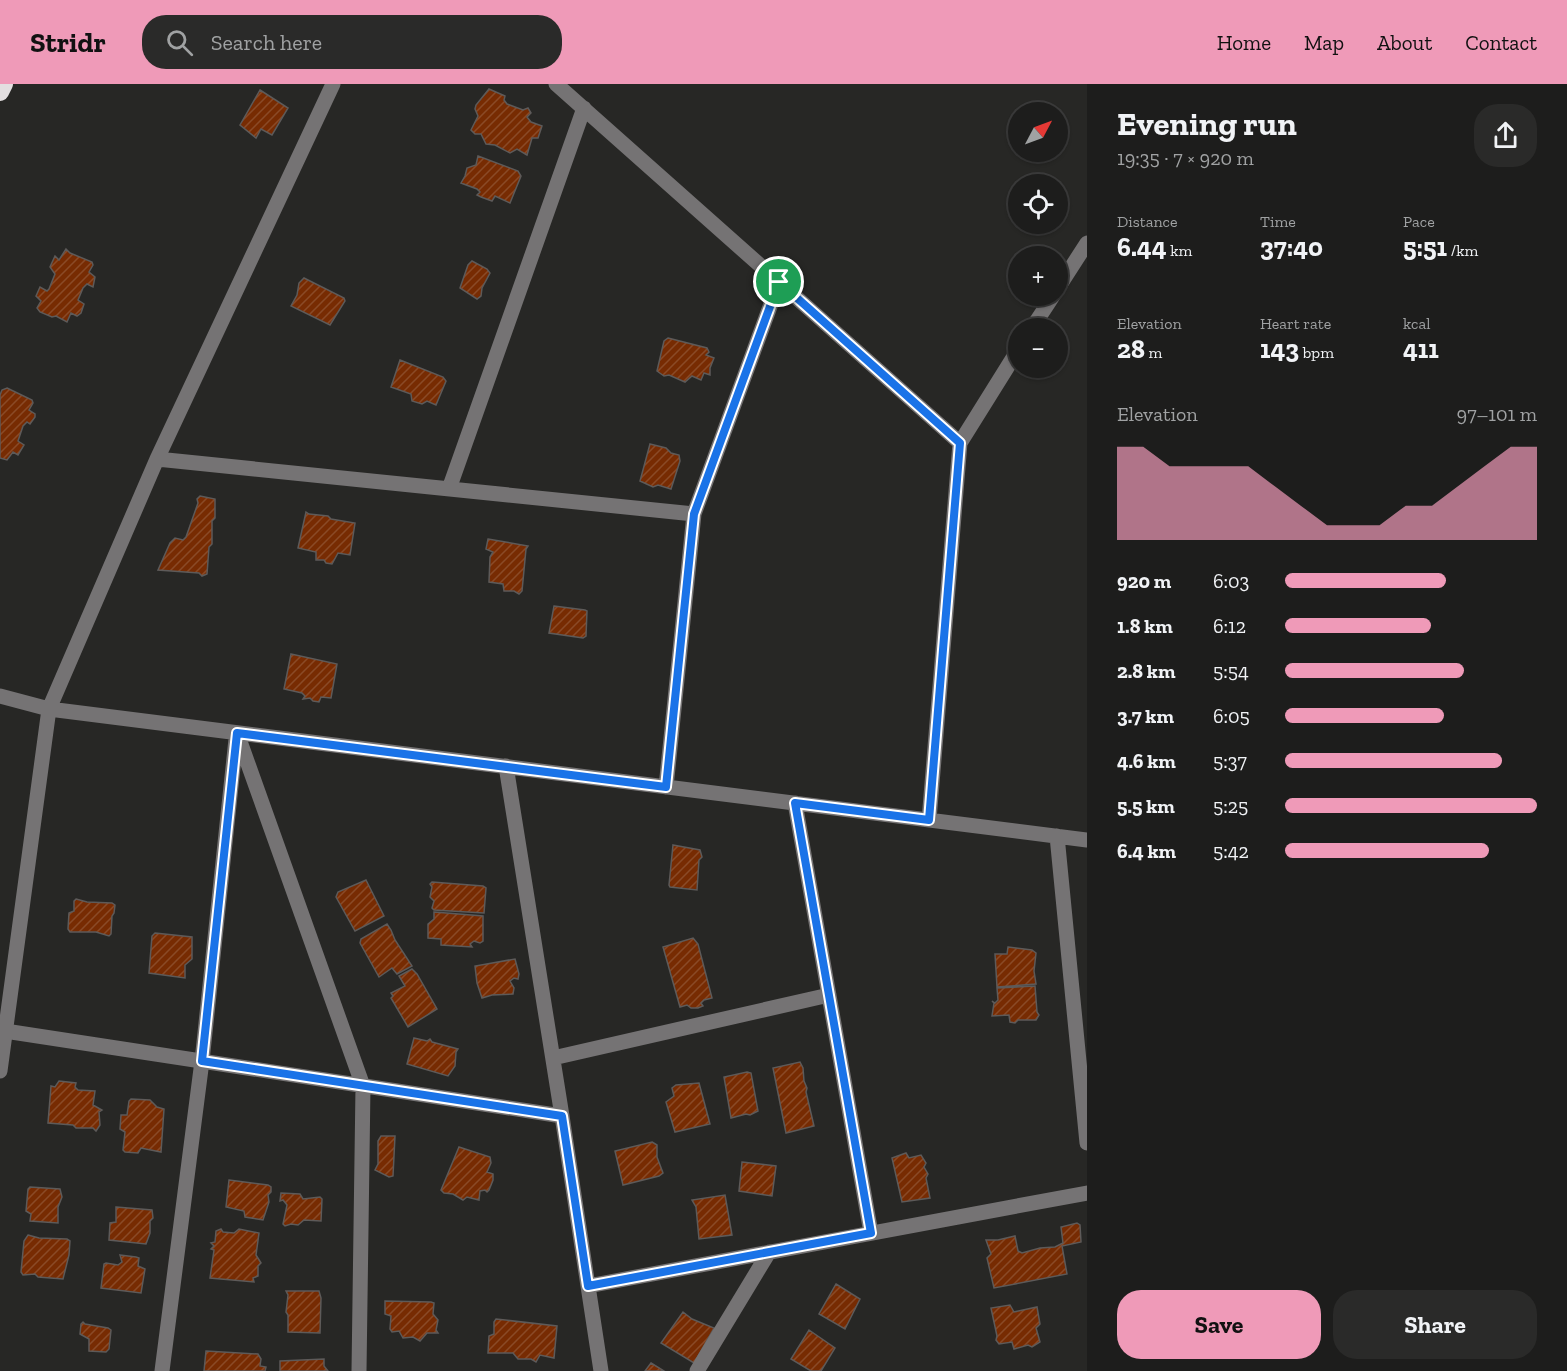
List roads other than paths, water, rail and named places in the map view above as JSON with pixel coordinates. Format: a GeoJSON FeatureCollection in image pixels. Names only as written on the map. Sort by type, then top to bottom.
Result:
{"type":"FeatureCollection","features":[{"type":"Feature","properties":{"kind":"highway"},"geometry":{"type":"LineString","coordinates":[[0,92],[4,84]]}},
{"type":"Feature","properties":{"kind":"street"},"geometry":{"type":"LineString","coordinates":[[0,1071],[49,709],[157,459],[333,84]]}},
{"type":"Feature","properties":{"kind":"street"},"geometry":{"type":"LineString","coordinates":[[556,84],[960,443]]}},
{"type":"Feature","properties":{"kind":"street"},"geometry":{"type":"LineString","coordinates":[[449,489],[584,108]]}},
{"type":"Feature","properties":{"kind":"street"},"geometry":{"type":"LineString","coordinates":[[1068,271],[1087,243]]}},
{"type":"Feature","properties":{"kind":"street"},"geometry":{"type":"LineString","coordinates":[[666,787],[694,514],[779,282]]}},
{"type":"Feature","properties":{"kind":"street"},"geometry":{"type":"LineString","coordinates":[[929,820],[960,443],[1008,366]]}},
{"type":"Feature","properties":{"kind":"street"},"geometry":{"type":"LineString","coordinates":[[157,459],[694,514]]}},
{"type":"Feature","properties":{"kind":"street"},"geometry":{"type":"LineString","coordinates":[[0,696],[49,709],[1087,840]]}},
{"type":"Feature","properties":{"kind":"street"},"geometry":{"type":"LineString","coordinates":[[162,1371],[202,1061],[237,733]]}},
{"type":"Feature","properties":{"kind":"street"},"geometry":{"type":"LineString","coordinates":[[237,733],[363,1086],[359,1371]]}},
{"type":"Feature","properties":{"kind":"street"},"geometry":{"type":"LineString","coordinates":[[506,766],[601,1371]]}},
{"type":"Feature","properties":{"kind":"street"},"geometry":{"type":"LineString","coordinates":[[795,803],[871,1233]]}},
{"type":"Feature","properties":{"kind":"street"},"geometry":{"type":"LineString","coordinates":[[1057,836],[1087,1143]]}},
{"type":"Feature","properties":{"kind":"street"},"geometry":{"type":"LineString","coordinates":[[553,1058],[829,995]]}},
{"type":"Feature","properties":{"kind":"street"},"geometry":{"type":"LineString","coordinates":[[5,1031],[562,1116]]}},
{"type":"Feature","properties":{"kind":"street"},"geometry":{"type":"LineString","coordinates":[[588,1286],[1087,1193]]}},
{"type":"Feature","properties":{"kind":"street"},"geometry":{"type":"LineString","coordinates":[[697,1371],[769,1252]]}}]}
